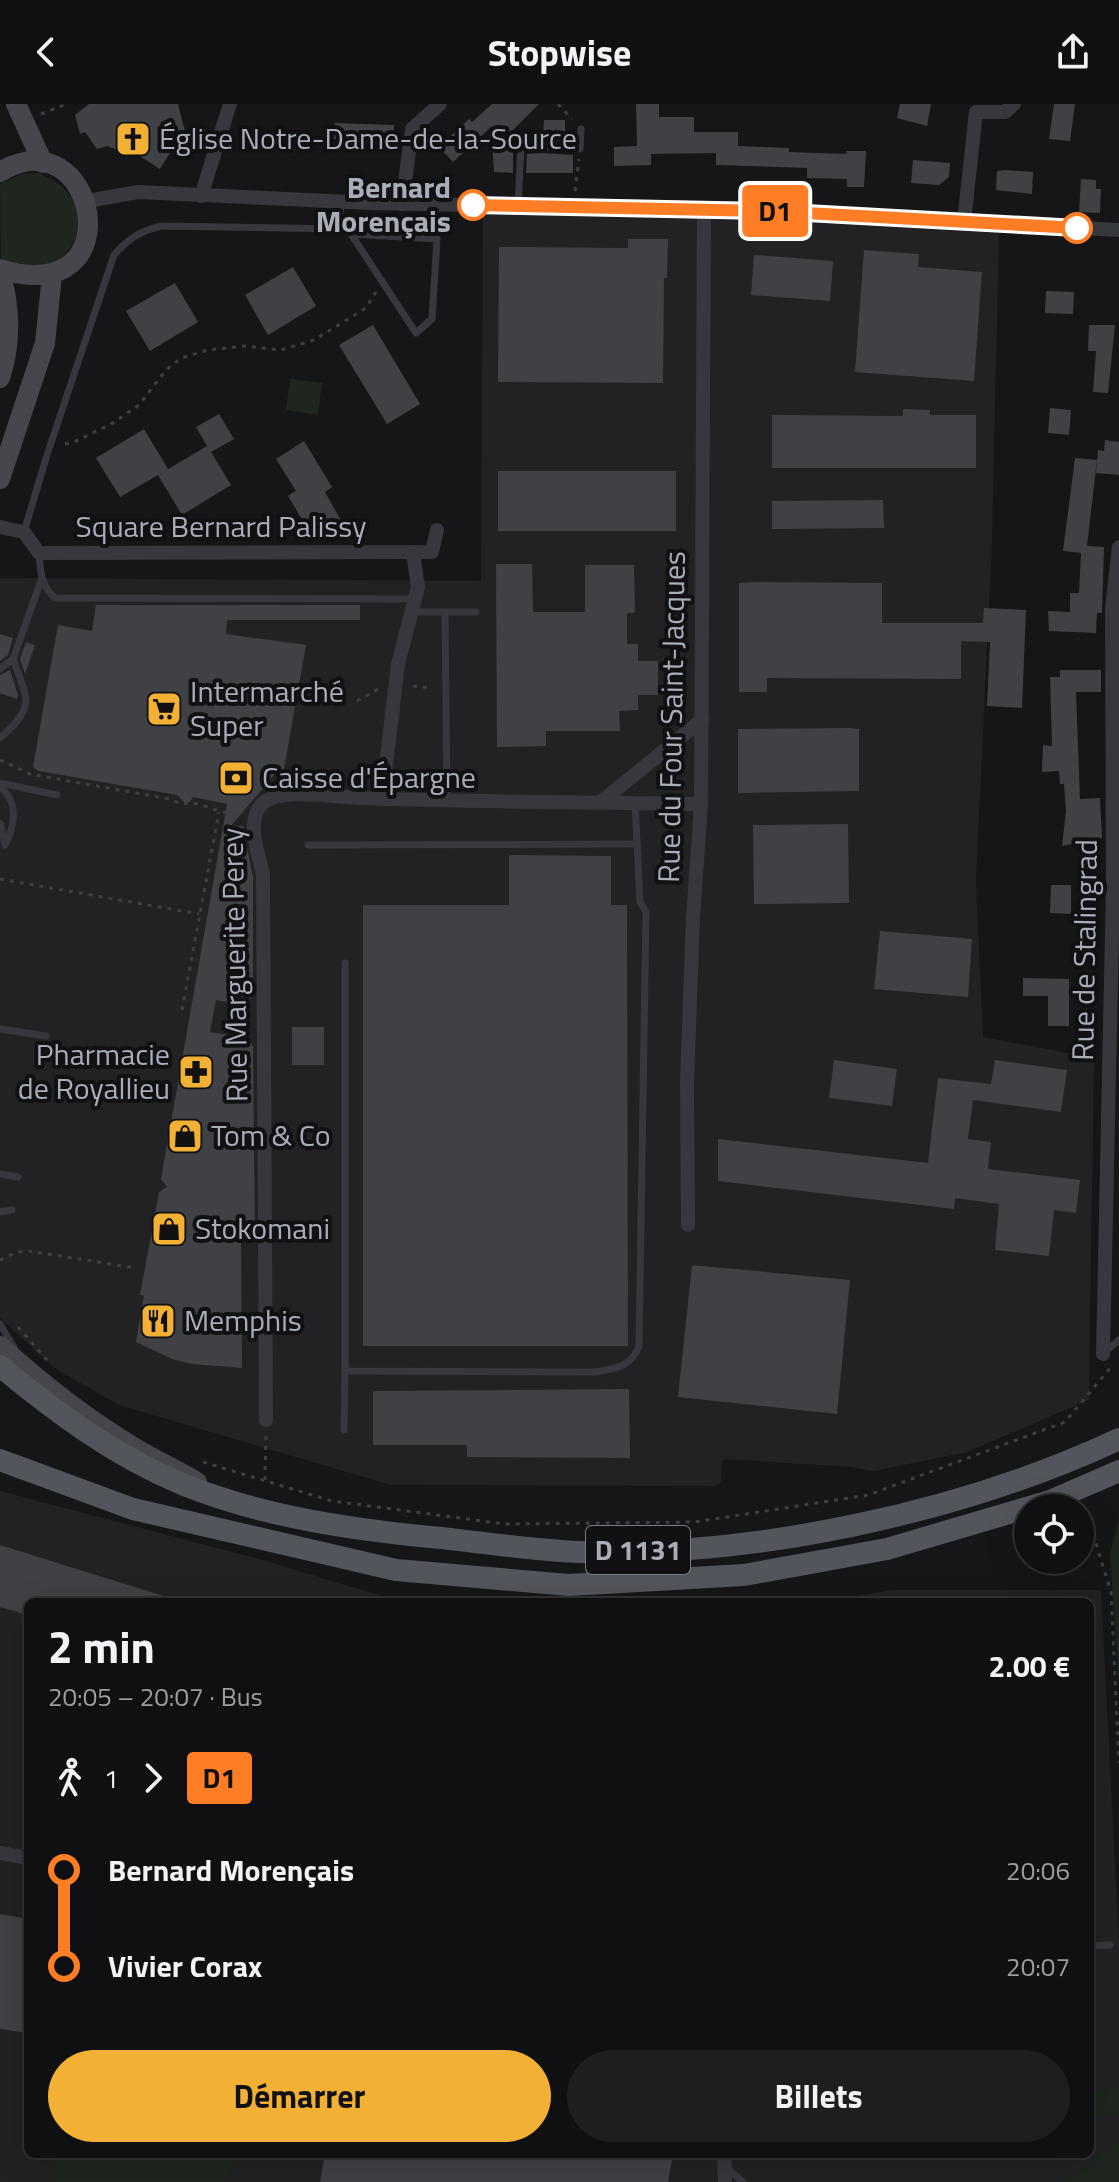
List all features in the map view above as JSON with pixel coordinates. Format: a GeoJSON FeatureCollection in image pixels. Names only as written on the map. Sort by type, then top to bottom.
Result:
{"type":"FeatureCollection","features":[{"type":"Feature","properties":{"kind":"main road"},"geometry":{"type":"LineString","coordinates":[[22,111],[43,163]]}},
{"type":"Feature","properties":{"kind":"main road"},"geometry":{"type":"LineString","coordinates":[[0,172],[26,163],[43,163],[57,168],[70,177],[87,201],[90,219],[84,245],[68,266],[52,275],[0,270],[7,294],[10,326],[0,378]]}},
{"type":"Feature","properties":{"kind":"main road"},"geometry":{"type":"LineString","coordinates":[[0,479],[45,343],[52,275]]}},
{"type":"Feature","properties":{"kind":"main road"},"geometry":{"type":"LineString","coordinates":[[0,1346],[100,1426],[224,1499]]}},
{"type":"Feature","properties":{"kind":"main road","name":"D 1131"},"geometry":{"type":"LineString","coordinates":[[0,1366],[58,1412],[118,1452],[180,1483],[248,1508],[389,1533],[579,1552],[673,1549],[762,1541],[907,1512],[1004,1484],[1119,1439]]}},
{"type":"Feature","properties":{"kind":"main road","name":"D 1131"},"geometry":{"type":"LineString","coordinates":[[0,1460],[133,1509],[381,1567],[569,1585],[744,1575],[887,1549],[1050,1501],[1119,1471]]}},
{"type":"Feature","properties":{"kind":"street"},"geometry":{"type":"LineString","coordinates":[[201,196],[230,104]]}},
{"type":"Feature","properties":{"kind":"street"},"geometry":{"type":"LineString","coordinates":[[402,204],[412,129],[440,104]]}},
{"type":"Feature","properties":{"kind":"street"},"geometry":{"type":"LineString","coordinates":[[964,222],[976,112],[1005,112],[1014,104]]}},
{"type":"Feature","properties":{"kind":"street"},"geometry":{"type":"LineString","coordinates":[[87,201],[138,192],[402,204],[770,211],[1119,230]]}},
{"type":"Feature","properties":{"kind":"street","name":"Rue du Four Saint-Jacques"},"geometry":{"type":"LineString","coordinates":[[688,1225],[687,1068],[701,804],[704,209]]}},
{"type":"Feature","properties":{"kind":"street"},"geometry":{"type":"LineString","coordinates":[[0,527],[24,532]]}},
{"type":"Feature","properties":{"kind":"street"},"geometry":{"type":"LineString","coordinates":[[382,799],[398,664],[418,587],[413,552],[432,552],[437,530]]}},
{"type":"Feature","properties":{"kind":"street","name":"Square Bernard Palissy"},"geometry":{"type":"LineString","coordinates":[[24,532],[39,553],[413,552]]}},
{"type":"Feature","properties":{"kind":"street","name":"Rue de Stalingrad"},"geometry":{"type":"LineString","coordinates":[[1103,1354],[1116,850],[1112,608],[1119,547]]}},
{"type":"Feature","properties":{"kind":"street"},"geometry":{"type":"LineString","coordinates":[[602,801],[702,720]]}},
{"type":"Feature","properties":{"kind":"street","name":"Rue Marguerite Perey"},"geometry":{"type":"LineString","coordinates":[[266,1420],[263,875],[253,834],[255,818],[262,805],[282,796],[701,804]]}},
{"type":"Feature","properties":{"kind":"street"},"geometry":{"type":"LineString","coordinates":[[0,1853],[24,1857]]}},
{"type":"Feature","properties":{"kind":"street"},"geometry":{"type":"LineString","coordinates":[[724,2160],[725,2182]]}},
{"type":"Feature","properties":{"kind":"lane"},"geometry":{"type":"LineString","coordinates":[[518,206],[521,145],[580,149],[581,129]]}},
{"type":"Feature","properties":{"kind":"lane"},"geometry":{"type":"LineString","coordinates":[[340,229],[341,202]]}},
{"type":"Feature","properties":{"kind":"lane"},"geometry":{"type":"LineString","coordinates":[[24,532],[114,255],[127,240],[140,231],[162,226],[340,229],[351,234],[437,239],[432,319],[416,333],[351,234]]}},
{"type":"Feature","properties":{"kind":"lane"},"geometry":{"type":"LineString","coordinates":[[39,553],[42,578],[48,592],[55,598],[413,606],[445,613],[476,612]]}},
{"type":"Feature","properties":{"kind":"lane"},"geometry":{"type":"LineString","coordinates":[[0,669],[13,659],[42,578]]}},
{"type":"Feature","properties":{"kind":"lane"},"geometry":{"type":"LineString","coordinates":[[445,613],[447,800]]}},
{"type":"Feature","properties":{"kind":"lane"},"geometry":{"type":"LineString","coordinates":[[0,738],[21,719],[27,700],[13,659]]}},
{"type":"Feature","properties":{"kind":"lane"},"geometry":{"type":"LineString","coordinates":[[0,785],[57,795]]}},
{"type":"Feature","properties":{"kind":"lane"},"geometry":{"type":"LineString","coordinates":[[0,785],[14,811],[13,830],[5,845],[0,823]]}},
{"type":"Feature","properties":{"kind":"lane"},"geometry":{"type":"LineString","coordinates":[[345,1371],[595,1372],[633,1361],[639,1347],[646,912],[640,902],[635,803]]}},
{"type":"Feature","properties":{"kind":"lane"},"geometry":{"type":"LineString","coordinates":[[308,845],[637,844]]}},
{"type":"Feature","properties":{"kind":"lane"},"geometry":{"type":"LineString","coordinates":[[1113,887],[1119,906]]}},
{"type":"Feature","properties":{"kind":"lane"},"geometry":{"type":"LineString","coordinates":[[344,1430],[345,963]]}},
{"type":"Feature","properties":{"kind":"lane"},"geometry":{"type":"LineString","coordinates":[[1,1029],[46,1036]]}},
{"type":"Feature","properties":{"kind":"lane"},"geometry":{"type":"LineString","coordinates":[[0,1174],[18,1177]]}},
{"type":"Feature","properties":{"kind":"lane"},"geometry":{"type":"LineString","coordinates":[[0,1212],[12,1210]]}},
{"type":"Feature","properties":{"kind":"lane"},"geometry":{"type":"LineString","coordinates":[[0,1324],[30,1373]]}},
{"type":"Feature","properties":{"kind":"lane"},"geometry":{"type":"LineString","coordinates":[[1103,1354],[1119,1340]]}},
{"type":"Feature","properties":{"kind":"lane"},"geometry":{"type":"LineString","coordinates":[[1094,1946],[1110,1945]]}},
{"type":"Feature","properties":{"kind":"lane"},"geometry":{"type":"LineString","coordinates":[[724,2160],[743,2182]]}},
{"type":"Feature","properties":{"kind":"path"},"geometry":{"type":"LineString","coordinates":[[22,111],[67,104]]}},
{"type":"Feature","properties":{"kind":"path"},"geometry":{"type":"LineString","coordinates":[[558,104],[581,129]]}},
{"type":"Feature","properties":{"kind":"path"},"geometry":{"type":"LineString","coordinates":[[573,207],[580,149]]}},
{"type":"Feature","properties":{"kind":"path"},"geometry":{"type":"LineString","coordinates":[[51,444],[72,443],[111,424],[139,405],[166,370],[181,358],[208,350],[244,346],[281,350],[314,340],[366,308],[382,282]]}},
{"type":"Feature","properties":{"kind":"path"},"geometry":{"type":"LineString","coordinates":[[0,760],[30,774],[170,799],[181,805],[197,803],[219,812],[255,818]]}},
{"type":"Feature","properties":{"kind":"path"},"geometry":{"type":"LineString","coordinates":[[182,1010],[219,812]]}},
{"type":"Feature","properties":{"kind":"path"},"geometry":{"type":"LineString","coordinates":[[0,879],[199,914]]}},
{"type":"Feature","properties":{"kind":"path"},"geometry":{"type":"LineString","coordinates":[[0,1260],[17,1252],[29,1251],[135,1268]]}},
{"type":"Feature","properties":{"kind":"path"},"geometry":{"type":"LineString","coordinates":[[10,1318],[49,1362]]}},
{"type":"Feature","properties":{"kind":"path"},"geometry":{"type":"LineString","coordinates":[[200,1461],[332,1501],[505,1524],[695,1522],[868,1495],[1065,1422],[1119,1358]]}},
{"type":"Feature","properties":{"kind":"path"},"geometry":{"type":"LineString","coordinates":[[265,1481],[266,1420]]}},
{"type":"Feature","properties":{"kind":"path"},"geometry":{"type":"LineString","coordinates":[[1094,1537],[1111,1592],[1119,1763]]}},
{"type":"Feature","properties":{"kind":"shaded area"},"geometry":{"type":"Polygon","coordinates":[[[37,173],[60,185],[76,205],[79,228],[75,240],[63,257],[49,265],[35,266],[1,260],[0,184],[21,174],[37,173]]]}},
{"type":"Feature","properties":{"kind":"shaded area"},"geometry":{"type":"Polygon","coordinates":[[[483,214],[744,219],[999,233],[992,541],[976,881],[983,1037],[1094,1058],[1089,1400],[967,1452],[874,1471],[722,1459],[721,1482],[714,1486],[391,1485],[119,1405],[54,1368],[0,1318],[0,578],[481,581],[483,214]]]}},
{"type":"Feature","properties":{"kind":"shaded area"},"geometry":{"type":"Polygon","coordinates":[[[290,379],[322,383],[318,415],[286,410],[290,379]]]}},
{"type":"Feature","properties":{"kind":"shaded area"},"geometry":{"type":"Polygon","coordinates":[[[0,1491],[263,1560],[389,1598],[24,1598],[24,2158],[1094,2158],[1094,1598],[847,1598],[891,1590],[1101,1590],[1119,1942],[1119,2182],[0,2182],[0,1491]]]}},
{"type":"Feature","properties":{"kind":"shaded area"},"geometry":{"type":"Polygon","coordinates":[[[1119,1520],[1119,1685],[1110,1552],[1119,1520]]]}},
{"type":"Feature","properties":{"kind":"shaded area"},"geometry":{"type":"Polygon","coordinates":[[[1119,2087],[1119,2116],[1110,2111],[1094,2118],[1094,2095],[1119,2087]]]}},
{"type":"Feature","properties":{"kind":"shaded area"},"geometry":{"type":"Polygon","coordinates":[[[1119,2142],[1119,2182],[1067,2182],[1068,2180],[1119,2142]]]}},
{"type":"Feature","properties":{"kind":"shaded area"},"geometry":{"type":"Polygon","coordinates":[[[53,2158],[236,2158],[224,2182],[54,2182],[53,2158]]]}},
{"type":"Feature","properties":{"kind":"building","name":"Église Notre-Dame-de-la-Source"},"geometry":{"type":"Polygon","coordinates":[[[89,104],[178,104],[187,139],[179,138],[160,169],[124,146],[120,151],[107,146],[97,149],[85,132],[80,134],[75,115],[89,104]]]}},
{"type":"Feature","properties":{"kind":"building"},"geometry":{"type":"Polygon","coordinates":[[[492,104],[539,104],[513,130],[513,173],[494,172],[491,127],[453,162],[439,147],[469,119],[472,122],[492,104]]]}},
{"type":"Feature","properties":{"kind":"building"},"geometry":{"type":"Polygon","coordinates":[[[636,104],[659,104],[659,117],[694,117],[694,132],[738,132],[738,146],[789,148],[789,152],[847,154],[846,151],[866,151],[864,187],[847,187],[847,179],[807,178],[807,168],[716,165],[716,153],[651,154],[651,165],[614,166],[614,147],[637,146],[636,104]]]}},
{"type":"Feature","properties":{"kind":"building"},"geometry":{"type":"Polygon","coordinates":[[[900,104],[931,104],[927,126],[897,118],[900,104]]]}},
{"type":"Feature","properties":{"kind":"building"},"geometry":{"type":"Polygon","coordinates":[[[1054,104],[1075,104],[1070,141],[1049,139],[1054,104]]]}},
{"type":"Feature","properties":{"kind":"building"},"geometry":{"type":"Polygon","coordinates":[[[544,120],[565,120],[565,141],[543,140],[544,120]]]}},
{"type":"Feature","properties":{"kind":"building"},"geometry":{"type":"Polygon","coordinates":[[[335,123],[394,125],[394,140],[334,139],[335,123]]]}},
{"type":"Feature","properties":{"kind":"building"},"geometry":{"type":"Polygon","coordinates":[[[527,154],[573,155],[573,173],[526,173],[527,154]]]}},
{"type":"Feature","properties":{"kind":"building"},"geometry":{"type":"Polygon","coordinates":[[[913,160],[950,163],[949,177],[939,185],[911,183],[913,160]]]}},
{"type":"Feature","properties":{"kind":"building"},"geometry":{"type":"Polygon","coordinates":[[[997,171],[1033,172],[1032,194],[996,190],[997,171]]]}},
{"type":"Feature","properties":{"kind":"building"},"geometry":{"type":"Polygon","coordinates":[[[1081,179],[1096,180],[1096,189],[1101,189],[1100,213],[1079,212],[1081,179]]]}},
{"type":"Feature","properties":{"kind":"building"},"geometry":{"type":"Polygon","coordinates":[[[628,239],[668,239],[667,278],[664,278],[663,383],[498,382],[499,247],[628,248],[628,239]]]}},
{"type":"Feature","properties":{"kind":"building"},"geometry":{"type":"Polygon","coordinates":[[[864,250],[919,254],[918,267],[982,272],[974,381],[855,372],[864,250]]]}},
{"type":"Feature","properties":{"kind":"building"},"geometry":{"type":"Polygon","coordinates":[[[754,255],[833,261],[830,301],[751,295],[754,255]]]}},
{"type":"Feature","properties":{"kind":"building"},"geometry":{"type":"Polygon","coordinates":[[[293,267],[316,306],[268,335],[245,295],[293,267]]]}},
{"type":"Feature","properties":{"kind":"building"},"geometry":{"type":"Polygon","coordinates":[[[175,283],[198,322],[150,351],[126,311],[175,283]]]}},
{"type":"Feature","properties":{"kind":"building"},"geometry":{"type":"Polygon","coordinates":[[[1046,291],[1074,292],[1073,314],[1045,313],[1046,291]]]}},
{"type":"Feature","properties":{"kind":"building"},"geometry":{"type":"Polygon","coordinates":[[[373,325],[420,404],[387,424],[339,345],[373,325]]]}},
{"type":"Feature","properties":{"kind":"building"},"geometry":{"type":"Polygon","coordinates":[[[1089,325],[1115,325],[1108,393],[1093,392],[1096,351],[1088,351],[1089,325]]]}},
{"type":"Feature","properties":{"kind":"building"},"geometry":{"type":"Polygon","coordinates":[[[1050,408],[1071,410],[1069,435],[1048,433],[1050,408]]]}},
{"type":"Feature","properties":{"kind":"building"},"geometry":{"type":"Polygon","coordinates":[[[903,409],[930,410],[930,415],[976,415],[976,468],[772,468],[772,415],[903,416],[903,409]]]}},
{"type":"Feature","properties":{"kind":"building"},"geometry":{"type":"Polygon","coordinates":[[[219,414],[234,439],[211,452],[231,485],[182,515],[158,475],[120,497],[96,458],[144,429],[168,469],[165,471],[207,446],[196,427],[219,414]]]}},
{"type":"Feature","properties":{"kind":"building"},"geometry":{"type":"Polygon","coordinates":[[[1105,440],[1119,442],[1119,475],[1096,473],[1098,450],[1104,451],[1105,440]]]}},
{"type":"Feature","properties":{"kind":"building"},"geometry":{"type":"Polygon","coordinates":[[[304,441],[332,487],[325,492],[343,524],[315,541],[288,496],[296,491],[276,459],[304,441]]]}},
{"type":"Feature","properties":{"kind":"building"},"geometry":{"type":"Polygon","coordinates":[[[1075,458],[1097,460],[1087,546],[1104,547],[1102,613],[1097,613],[1096,633],[1049,631],[1048,611],[1070,612],[1070,593],[1079,593],[1081,553],[1063,551],[1075,458]]]}},
{"type":"Feature","properties":{"kind":"building"},"geometry":{"type":"Polygon","coordinates":[[[498,471],[676,471],[676,531],[498,531],[498,471]]]}},
{"type":"Feature","properties":{"kind":"building"},"geometry":{"type":"Polygon","coordinates":[[[883,500],[884,528],[772,529],[772,501],[883,500]]]}},
{"type":"Feature","properties":{"kind":"building"},"geometry":{"type":"Polygon","coordinates":[[[496,564],[532,564],[533,612],[585,612],[585,565],[634,565],[635,613],[627,613],[627,644],[638,644],[638,661],[658,661],[658,695],[638,695],[638,710],[619,711],[620,731],[546,731],[546,746],[497,747],[496,564]]]}},
{"type":"Feature","properties":{"kind":"building"},"geometry":{"type":"Polygon","coordinates":[[[739,583],[882,583],[882,623],[983,623],[984,608],[1026,610],[1022,708],[987,706],[990,642],[961,641],[961,679],[767,678],[767,692],[739,692],[739,583]]]}},
{"type":"Feature","properties":{"kind":"building"},"geometry":{"type":"Polygon","coordinates":[[[96,605],[360,605],[360,620],[227,620],[226,634],[306,645],[283,775],[275,774],[230,827],[243,826],[253,877],[253,997],[243,1005],[216,1000],[210,1032],[247,1038],[253,1046],[255,1242],[241,1242],[242,1368],[192,1364],[172,1359],[136,1342],[144,1296],[140,1295],[159,1192],[167,1187],[161,1179],[227,804],[193,797],[185,803],[177,795],[38,771],[33,767],[58,625],[92,631],[96,605]]]}},
{"type":"Feature","properties":{"kind":"building"},"geometry":{"type":"Polygon","coordinates":[[[0,634],[13,638],[8,655],[0,661],[0,634]]]}},
{"type":"Feature","properties":{"kind":"building"},"geometry":{"type":"Polygon","coordinates":[[[26,642],[35,645],[25,674],[20,659],[26,642]]]}},
{"type":"Feature","properties":{"kind":"building"},"geometry":{"type":"Polygon","coordinates":[[[10,670],[17,699],[0,693],[0,675],[10,670]]]}},
{"type":"Feature","properties":{"kind":"building"},"geometry":{"type":"Polygon","coordinates":[[[1060,670],[1101,670],[1101,692],[1076,692],[1080,799],[1100,798],[1102,838],[1062,846],[1066,811],[1064,784],[1060,784],[1059,771],[1042,772],[1043,745],[1052,746],[1050,677],[1060,677],[1060,670]]]}},
{"type":"Feature","properties":{"kind":"building"},"geometry":{"type":"Polygon","coordinates":[[[738,729],[859,729],[859,791],[738,793],[738,729]]]}},
{"type":"Feature","properties":{"kind":"building"},"geometry":{"type":"Polygon","coordinates":[[[848,824],[849,903],[754,904],[753,825],[848,824]]]}},
{"type":"Feature","properties":{"kind":"building"},"geometry":{"type":"Polygon","coordinates":[[[509,855],[611,856],[611,905],[627,905],[628,1346],[363,1346],[363,905],[509,905],[509,855]]]}},
{"type":"Feature","properties":{"kind":"building"},"geometry":{"type":"Polygon","coordinates":[[[1051,885],[1071,885],[1071,914],[1050,913],[1051,885]]]}},
{"type":"Feature","properties":{"kind":"building"},"geometry":{"type":"Polygon","coordinates":[[[880,931],[972,939],[968,997],[874,989],[880,931]]]}},
{"type":"Feature","properties":{"kind":"building"},"geometry":{"type":"Polygon","coordinates":[[[1023,978],[1069,979],[1069,1026],[1048,1026],[1048,996],[1023,996],[1023,978]]]}},
{"type":"Feature","properties":{"kind":"building"},"geometry":{"type":"Polygon","coordinates":[[[292,1027],[324,1027],[324,1065],[292,1065],[292,1027]]]}},
{"type":"Feature","properties":{"kind":"building"},"geometry":{"type":"Polygon","coordinates":[[[834,1060],[897,1069],[892,1106],[829,1098],[834,1060]]]}},
{"type":"Feature","properties":{"kind":"building"},"geometry":{"type":"Polygon","coordinates":[[[995,1060],[1067,1070],[1061,1112],[973,1100],[968,1139],[991,1142],[988,1169],[1080,1180],[1076,1213],[1054,1210],[1049,1256],[995,1250],[999,1204],[955,1198],[954,1209],[718,1181],[718,1139],[928,1163],[938,1078],[991,1084],[995,1060]]]}},
{"type":"Feature","properties":{"kind":"building"},"geometry":{"type":"Polygon","coordinates":[[[692,1265],[850,1280],[837,1414],[678,1397],[692,1265]]]}},
{"type":"Feature","properties":{"kind":"building"},"geometry":{"type":"Polygon","coordinates":[[[629,1389],[630,1458],[467,1457],[467,1445],[373,1445],[373,1391],[629,1389]]]}},
{"type":"Feature","properties":{"kind":"building"},"geometry":{"type":"Polygon","coordinates":[[[0,1545],[170,1598],[24,1598],[24,1614],[0,1607],[0,1545]]]}},
{"type":"Feature","properties":{"kind":"building"},"geometry":{"type":"Polygon","coordinates":[[[0,1914],[24,1918],[24,2032],[0,2029],[0,1914]]]}},
{"type":"Feature","properties":{"kind":"building"},"geometry":{"type":"Polygon","coordinates":[[[324,2158],[672,2158],[668,2182],[320,2182],[324,2158]]]}},
{"type":"Feature","properties":{"kind":"bus line","name":"D1"},"geometry":{"type":"LineString","coordinates":[[473,205],[770,211],[1077,228]]}},
{"type":"Feature","properties":{"kind":"place","name":"Église Notre-Dame-de-la-Source"},"geometry":{"type":"Point","coordinates":[133,139]}},
{"type":"Feature","properties":{"kind":"place","name":"Bernard Morençais"},"geometry":{"type":"Point","coordinates":[473,205]}},
{"type":"Feature","properties":{"kind":"place","name":"Intermarché Super"},"geometry":{"type":"Point","coordinates":[164,709]}},
{"type":"Feature","properties":{"kind":"place","name":"Caisse d'Épargne"},"geometry":{"type":"Point","coordinates":[236,778]}},
{"type":"Feature","properties":{"kind":"place","name":"Pharmacie de Royallieu"},"geometry":{"type":"Point","coordinates":[196,1072]}},
{"type":"Feature","properties":{"kind":"place","name":"Tom & Co"},"geometry":{"type":"Point","coordinates":[185,1136]}},
{"type":"Feature","properties":{"kind":"place","name":"Stokomani"},"geometry":{"type":"Point","coordinates":[169,1229]}},
{"type":"Feature","properties":{"kind":"place","name":"Memphis"},"geometry":{"type":"Point","coordinates":[158,1321]}}]}
